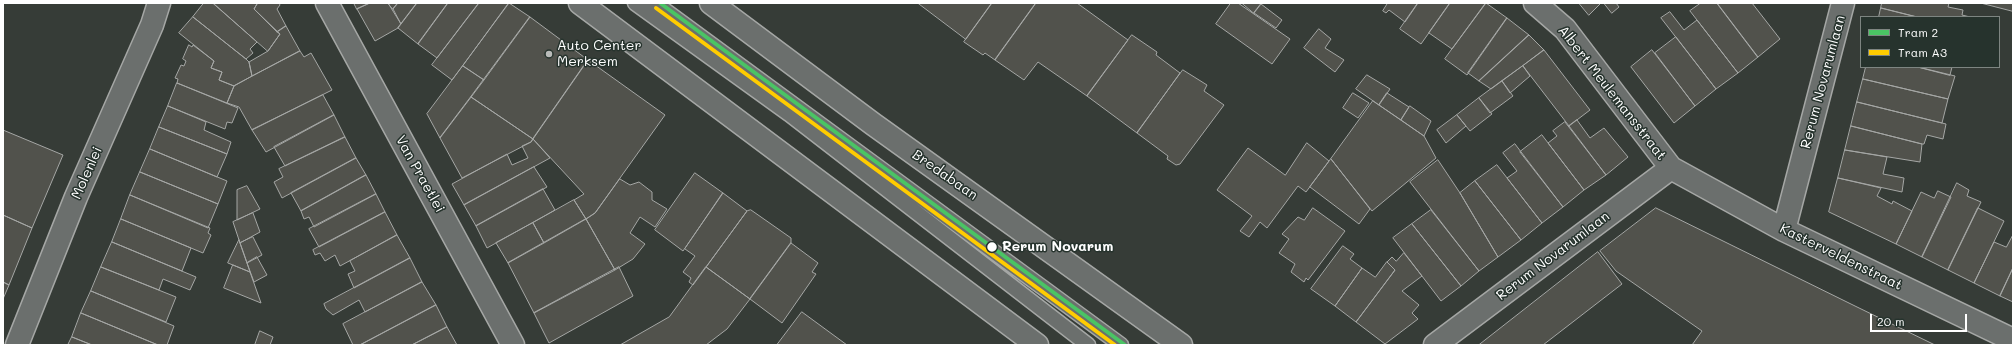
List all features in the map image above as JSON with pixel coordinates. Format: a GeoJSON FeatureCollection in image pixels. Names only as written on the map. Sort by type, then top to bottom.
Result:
{"type":"FeatureCollection","features":[{"type":"Feature","properties":{"kind":"street","name":"Molenlei"},"geometry":{"type":"LineString","coordinates":[[17,345],[76,197],[152,25],[159,3]]}},
{"type":"Feature","properties":{"kind":"street","name":"Van Praetlei"},"geometry":{"type":"LineString","coordinates":[[327,3],[513,345]]}},
{"type":"Feature","properties":{"kind":"street"},"geometry":{"type":"LineString","coordinates":[[580,3],[1037,345]]}},
{"type":"Feature","properties":{"kind":"street","name":"Bredabaan"},"geometry":{"type":"LineString","coordinates":[[711,3],[873,124],[1182,345]]}},
{"type":"Feature","properties":{"kind":"street","name":"Albert Meulemansstraat"},"geometry":{"type":"LineString","coordinates":[[1534,3],[1565,29],[1671,168]]}},
{"type":"Feature","properties":{"kind":"street","name":"Rerum Novarumlaan"},"geometry":{"type":"LineString","coordinates":[[1784,230],[1843,3]]}},
{"type":"Feature","properties":{"kind":"street","name":"Kasterveldenstraat"},"geometry":{"type":"LineString","coordinates":[[1671,168],[1784,230],[2013,340]]}},
{"type":"Feature","properties":{"kind":"street","name":"Rerum Novarumlaan"},"geometry":{"type":"LineString","coordinates":[[1434,345],[1671,168]]}},
{"type":"Feature","properties":{"kind":"lane"},"geometry":{"type":"LineString","coordinates":[[635,3],[795,119],[1088,345]]}},
{"type":"Feature","properties":{"kind":"lane"},"geometry":{"type":"LineString","coordinates":[[655,3],[796,105],[989,250],[1121,345]]}},
{"type":"Feature","properties":{"kind":"building"},"geometry":{"type":"Polygon","coordinates":[[[204,3],[213,3],[257,42],[250,49],[253,53],[246,59],[193,17],[204,3]]]}},
{"type":"Feature","properties":{"kind":"building"},"geometry":{"type":"Polygon","coordinates":[[[213,3],[255,3],[257,4],[254,9],[280,34],[268,51],[213,3]]]}},
{"type":"Feature","properties":{"kind":"building"},"geometry":{"type":"Polygon","coordinates":[[[255,3],[279,3],[280,5],[277,9],[286,26],[277,32],[254,9],[257,4],[255,3]]]}},
{"type":"Feature","properties":{"kind":"building"},"geometry":{"type":"Polygon","coordinates":[[[354,3],[370,3],[357,9],[354,3]]]}},
{"type":"Feature","properties":{"kind":"building"},"geometry":{"type":"Polygon","coordinates":[[[370,3],[388,3],[401,24],[398,28],[375,41],[357,9],[370,3]]]}},
{"type":"Feature","properties":{"kind":"building"},"geometry":{"type":"Polygon","coordinates":[[[388,3],[398,3],[393,9],[388,3]]]}},
{"type":"Feature","properties":{"kind":"building"},"geometry":{"type":"Polygon","coordinates":[[[398,3],[417,3],[401,24],[393,9],[398,3]]]}},
{"type":"Feature","properties":{"kind":"building"},"geometry":{"type":"Polygon","coordinates":[[[417,3],[448,3],[418,44],[398,28],[417,3]]]}},
{"type":"Feature","properties":{"kind":"building"},"geometry":{"type":"Polygon","coordinates":[[[448,3],[479,3],[437,58],[418,44],[448,3]]]}},
{"type":"Feature","properties":{"kind":"building"},"geometry":{"type":"Polygon","coordinates":[[[479,3],[509,3],[452,80],[432,65],[479,3]]]}},
{"type":"Feature","properties":{"kind":"building"},"geometry":{"type":"Polygon","coordinates":[[[509,3],[530,17],[484,80],[463,66],[509,3]]]}},
{"type":"Feature","properties":{"kind":"building"},"geometry":{"type":"Polygon","coordinates":[[[918,3],[992,3],[966,39],[918,3]]]}},
{"type":"Feature","properties":{"kind":"building"},"geometry":{"type":"Polygon","coordinates":[[[992,3],[1036,3],[995,60],[985,53],[983,55],[964,42],[992,3]]]}},
{"type":"Feature","properties":{"kind":"building"},"geometry":{"type":"Polygon","coordinates":[[[1036,3],[1077,3],[1128,40],[1087,96],[1038,62],[1024,80],[995,60],[1036,3]]]}},
{"type":"Feature","properties":{"kind":"building"},"geometry":{"type":"Polygon","coordinates":[[[1231,3],[1238,3],[1290,39],[1272,64],[1216,24],[1231,3]]]}},
{"type":"Feature","properties":{"kind":"building"},"geometry":{"type":"Polygon","coordinates":[[[1242,3],[1260,3],[1261,4],[1254,13],[1242,3]]]}},
{"type":"Feature","properties":{"kind":"building"},"geometry":{"type":"Polygon","coordinates":[[[1388,3],[1418,3],[1405,22],[1389,10],[1386,13],[1383,11],[1388,3]]]}},
{"type":"Feature","properties":{"kind":"building"},"geometry":{"type":"Polygon","coordinates":[[[1418,3],[1450,3],[1421,44],[1400,29],[1418,3]]]}},
{"type":"Feature","properties":{"kind":"building"},"geometry":{"type":"Polygon","coordinates":[[[1450,3],[1486,3],[1452,49],[1429,33],[1450,3]]]}},
{"type":"Feature","properties":{"kind":"building"},"geometry":{"type":"Polygon","coordinates":[[[1486,3],[1507,18],[1467,75],[1445,59],[1486,3]]]}},
{"type":"Feature","properties":{"kind":"building"},"geometry":{"type":"Polygon","coordinates":[[[1579,3],[1601,3],[1589,15],[1579,3]]]}},
{"type":"Feature","properties":{"kind":"building"},"geometry":{"type":"Polygon","coordinates":[[[1604,3],[1616,3],[1619,7],[1612,13],[1604,3]]]}},
{"type":"Feature","properties":{"kind":"building"},"geometry":{"type":"Polygon","coordinates":[[[1701,3],[1717,3],[1758,57],[1738,73],[1690,11],[1701,3]]]}},
{"type":"Feature","properties":{"kind":"building"},"geometry":{"type":"Polygon","coordinates":[[[1717,3],[1752,3],[1780,39],[1758,57],[1717,3]]]}},
{"type":"Feature","properties":{"kind":"building"},"geometry":{"type":"Polygon","coordinates":[[[1882,3],[1949,3],[1948,7],[1963,10],[1962,15],[1966,16],[1913,16],[1881,8],[1882,3]]]}},
{"type":"Feature","properties":{"kind":"building"},"geometry":{"type":"Polygon","coordinates":[[[1981,3],[2013,3],[2013,11],[1981,3]]]}},
{"type":"Feature","properties":{"kind":"building"},"geometry":{"type":"Polygon","coordinates":[[[1261,4],[1282,20],[1276,28],[1254,13],[1261,4]]]}},
{"type":"Feature","properties":{"kind":"building"},"geometry":{"type":"Polygon","coordinates":[[[1881,8],[1913,16],[1879,16],[1881,8]]]}},
{"type":"Feature","properties":{"kind":"building"},"geometry":{"type":"Polygon","coordinates":[[[1670,12],[1684,30],[1697,20],[1738,73],[1716,89],[1661,18],[1670,12]]]}},
{"type":"Feature","properties":{"kind":"building"},"geometry":{"type":"Polygon","coordinates":[[[193,17],[249,62],[252,76],[234,86],[219,80],[222,72],[211,68],[214,61],[179,33],[193,17]]]}},
{"type":"Feature","properties":{"kind":"building"},"geometry":{"type":"Polygon","coordinates":[[[530,17],[588,60],[533,139],[471,97],[530,17]]]}},
{"type":"Feature","properties":{"kind":"building"},"geometry":{"type":"Polygon","coordinates":[[[1507,18],[1529,35],[1479,81],[1468,73],[1507,18]]]}},
{"type":"Feature","properties":{"kind":"building"},"geometry":{"type":"Polygon","coordinates":[[[286,26],[300,51],[252,76],[249,62],[268,51],[280,34],[277,32],[286,26]]]}},
{"type":"Feature","properties":{"kind":"building"},"geometry":{"type":"Polygon","coordinates":[[[1319,29],[1331,39],[1325,48],[1344,60],[1335,72],[1304,48],[1319,29]]]}},
{"type":"Feature","properties":{"kind":"building"},"geometry":{"type":"Polygon","coordinates":[[[1132,35],[1157,52],[1156,55],[1180,73],[1137,133],[1087,96],[1132,35]]]}},
{"type":"Feature","properties":{"kind":"building"},"geometry":{"type":"Polygon","coordinates":[[[1529,35],[1544,50],[1491,89],[1479,81],[1529,35]]]}},
{"type":"Feature","properties":{"kind":"building"},"geometry":{"type":"Polygon","coordinates":[[[1676,37],[1716,89],[1695,106],[1655,53],[1676,37]]]}},
{"type":"Feature","properties":{"kind":"building"},"geometry":{"type":"Polygon","coordinates":[[[189,45],[192,47],[193,45],[214,61],[211,68],[222,72],[219,80],[234,86],[227,103],[177,83],[178,79],[175,78],[181,65],[184,66],[186,61],[183,59],[189,45]]]}},
{"type":"Feature","properties":{"kind":"building"},"geometry":{"type":"Polygon","coordinates":[[[1544,50],[1590,110],[1569,126],[1523,66],[1544,50]]]}},
{"type":"Feature","properties":{"kind":"building"},"geometry":{"type":"Polygon","coordinates":[[[1652,50],[1695,106],[1674,123],[1631,67],[1652,50]]]}},
{"type":"Feature","properties":{"kind":"building"},"geometry":{"type":"Polygon","coordinates":[[[300,51],[304,57],[311,53],[332,90],[252,130],[239,107],[227,103],[234,86],[300,51]]]}},
{"type":"Feature","properties":{"kind":"building"},"geometry":{"type":"Polygon","coordinates":[[[588,60],[665,115],[595,213],[586,219],[574,200],[584,194],[533,139],[588,60]]]}},
{"type":"Feature","properties":{"kind":"building"},"geometry":{"type":"Polygon","coordinates":[[[463,66],[484,80],[440,138],[427,114],[463,66]]]}},
{"type":"Feature","properties":{"kind":"building"},"geometry":{"type":"Polygon","coordinates":[[[1523,66],[1530,76],[1510,93],[1502,81],[1523,66]]]}},
{"type":"Feature","properties":{"kind":"building"},"geometry":{"type":"Polygon","coordinates":[[[1866,68],[1922,68],[1955,76],[1948,99],[1863,79],[1866,68]]]}},
{"type":"Feature","properties":{"kind":"building"},"geometry":{"type":"Polygon","coordinates":[[[1922,68],[1952,68],[1950,75],[1922,68]]]}},
{"type":"Feature","properties":{"kind":"building"},"geometry":{"type":"Polygon","coordinates":[[[1183,70],[1207,85],[1204,91],[1224,105],[1180,164],[1176,165],[1167,159],[1168,156],[1137,133],[1183,70]]]}},
{"type":"Feature","properties":{"kind":"building"},"geometry":{"type":"Polygon","coordinates":[[[1367,75],[1390,89],[1379,105],[1356,89],[1367,75]]]}},
{"type":"Feature","properties":{"kind":"building"},"geometry":{"type":"Polygon","coordinates":[[[1863,79],[1948,99],[1942,123],[1857,102],[1863,79]]]}},
{"type":"Feature","properties":{"kind":"building"},"geometry":{"type":"Polygon","coordinates":[[[1502,81],[1513,96],[1490,113],[1479,98],[1502,81]]]}},
{"type":"Feature","properties":{"kind":"building"},"geometry":{"type":"Polygon","coordinates":[[[177,83],[238,108],[232,123],[227,122],[225,129],[168,106],[177,83]]]}},
{"type":"Feature","properties":{"kind":"building"},"geometry":{"type":"Polygon","coordinates":[[[1353,93],[1369,103],[1358,118],[1343,108],[1353,93]]]}},
{"type":"Feature","properties":{"kind":"building"},"geometry":{"type":"Polygon","coordinates":[[[1387,93],[1409,107],[1401,120],[1379,105],[1387,93]]]}},
{"type":"Feature","properties":{"kind":"building"},"geometry":{"type":"Polygon","coordinates":[[[323,95],[334,115],[266,152],[252,130],[323,95]]]}},
{"type":"Feature","properties":{"kind":"building"},"geometry":{"type":"Polygon","coordinates":[[[471,97],[533,139],[531,142],[462,178],[440,138],[471,97]]]}},
{"type":"Feature","properties":{"kind":"building"},"geometry":{"type":"Polygon","coordinates":[[[1479,98],[1492,114],[1470,131],[1457,115],[1479,98]]]}},
{"type":"Feature","properties":{"kind":"building"},"geometry":{"type":"Polygon","coordinates":[[[1373,101],[1424,136],[1436,158],[1372,211],[1331,159],[1373,101]]]}},
{"type":"Feature","properties":{"kind":"building"},"geometry":{"type":"Polygon","coordinates":[[[1857,102],[1946,124],[1943,139],[1927,135],[1924,144],[1922,144],[1851,126],[1857,102]]]}},
{"type":"Feature","properties":{"kind":"building"},"geometry":{"type":"Polygon","coordinates":[[[168,106],[206,122],[204,130],[231,142],[227,154],[159,127],[168,106]]]}},
{"type":"Feature","properties":{"kind":"building"},"geometry":{"type":"Polygon","coordinates":[[[1410,106],[1431,121],[1424,136],[1401,120],[1410,106]]]}},
{"type":"Feature","properties":{"kind":"building"},"geometry":{"type":"Polygon","coordinates":[[[334,115],[345,137],[285,166],[274,147],[334,115]]]}},
{"type":"Feature","properties":{"kind":"building"},"geometry":{"type":"Polygon","coordinates":[[[1457,115],[1466,126],[1446,143],[1437,130],[1457,115]]]}},
{"type":"Feature","properties":{"kind":"building"},"geometry":{"type":"Polygon","coordinates":[[[1577,120],[1590,138],[1604,128],[1628,157],[1606,175],[1569,126],[1577,120]]]}},
{"type":"Feature","properties":{"kind":"building"},"geometry":{"type":"Polygon","coordinates":[[[1565,122],[1606,175],[1584,190],[1548,143],[1557,136],[1553,131],[1565,122]]]}},
{"type":"Feature","properties":{"kind":"building"},"geometry":{"type":"Polygon","coordinates":[[[1851,126],[1922,144],[1920,162],[1845,150],[1851,126]]]}},
{"type":"Feature","properties":{"kind":"building"},"geometry":{"type":"Polygon","coordinates":[[[159,127],[227,154],[217,177],[150,149],[159,127]]]}},
{"type":"Feature","properties":{"kind":"building"},"geometry":{"type":"Polygon","coordinates":[[[3,130],[63,155],[32,228],[3,215],[3,130]]]}},
{"type":"Feature","properties":{"kind":"building"},"geometry":{"type":"Polygon","coordinates":[[[1542,135],[1584,190],[1563,207],[1520,152],[1542,135]]]}},
{"type":"Feature","properties":{"kind":"building"},"geometry":{"type":"Polygon","coordinates":[[[345,137],[356,158],[282,198],[274,182],[283,177],[279,169],[345,137]]]}},
{"type":"Feature","properties":{"kind":"building"},"geometry":{"type":"Polygon","coordinates":[[[533,139],[550,158],[464,205],[452,184],[507,154],[512,165],[528,158],[522,146],[531,142],[533,139]]]}},
{"type":"Feature","properties":{"kind":"building"},"geometry":{"type":"Polygon","coordinates":[[[1307,143],[1329,161],[1306,192],[1298,186],[1267,228],[1260,222],[1249,237],[1240,231],[1252,216],[1217,190],[1248,148],[1285,175],[1307,143]]]}},
{"type":"Feature","properties":{"kind":"building"},"geometry":{"type":"Polygon","coordinates":[[[1515,144],[1563,207],[1542,223],[1507,178],[1517,171],[1503,153],[1515,144]]]}},
{"type":"Feature","properties":{"kind":"building"},"geometry":{"type":"Polygon","coordinates":[[[150,149],[227,181],[218,204],[140,172],[150,149]]]}},
{"type":"Feature","properties":{"kind":"building"},"geometry":{"type":"Polygon","coordinates":[[[1845,150],[1887,157],[1883,174],[1904,178],[1902,192],[1838,178],[1845,150]]]}},
{"type":"Feature","properties":{"kind":"building"},"geometry":{"type":"Polygon","coordinates":[[[356,158],[366,175],[301,211],[291,193],[356,158]]]}},
{"type":"Feature","properties":{"kind":"building"},"geometry":{"type":"Polygon","coordinates":[[[1331,159],[1370,209],[1359,224],[1310,187],[1331,159]]]}},
{"type":"Feature","properties":{"kind":"building"},"geometry":{"type":"Polygon","coordinates":[[[1438,160],[1460,193],[1498,257],[1479,271],[1410,182],[1438,160]]]}},
{"type":"Feature","properties":{"kind":"building"},"geometry":{"type":"Polygon","coordinates":[[[1497,165],[1542,223],[1521,240],[1475,181],[1497,165]]]}},
{"type":"Feature","properties":{"kind":"building"},"geometry":{"type":"Polygon","coordinates":[[[534,167],[547,187],[476,226],[464,205],[534,167]]]}},
{"type":"Feature","properties":{"kind":"building"},"geometry":{"type":"Polygon","coordinates":[[[140,172],[218,204],[208,228],[130,195],[140,172]]]}},
{"type":"Feature","properties":{"kind":"building"},"geometry":{"type":"Polygon","coordinates":[[[695,173],[723,193],[683,251],[655,230],[695,173]]]}},
{"type":"Feature","properties":{"kind":"building"},"geometry":{"type":"Polygon","coordinates":[[[366,175],[376,194],[314,227],[309,217],[304,219],[301,211],[366,175]]]}},
{"type":"Feature","properties":{"kind":"building"},"geometry":{"type":"Polygon","coordinates":[[[1838,178],[1881,188],[1877,196],[1892,204],[1893,201],[1912,211],[1896,244],[1829,212],[1838,178]]]}},
{"type":"Feature","properties":{"kind":"building"},"geometry":{"type":"Polygon","coordinates":[[[620,179],[630,185],[639,182],[652,192],[652,200],[667,209],[655,227],[640,217],[630,233],[645,244],[633,259],[615,270],[586,219],[595,213],[620,179]]]}},
{"type":"Feature","properties":{"kind":"building"},"geometry":{"type":"Polygon","coordinates":[[[1475,181],[1521,240],[1498,257],[1460,193],[1475,181]]]}},
{"type":"Feature","properties":{"kind":"building"},"geometry":{"type":"Polygon","coordinates":[[[1957,183],[1969,190],[1967,196],[1981,202],[1948,270],[1922,257],[1957,183]]]}},
{"type":"Feature","properties":{"kind":"building"},"geometry":{"type":"Polygon","coordinates":[[[247,186],[260,209],[237,220],[237,190],[247,186]]]}},
{"type":"Feature","properties":{"kind":"building"},"geometry":{"type":"Polygon","coordinates":[[[543,189],[555,210],[487,248],[476,226],[543,189]]]}},
{"type":"Feature","properties":{"kind":"building"},"geometry":{"type":"Polygon","coordinates":[[[1938,191],[1951,197],[1922,257],[1896,244],[1921,192],[1934,198],[1938,191]]]}},
{"type":"Feature","properties":{"kind":"building"},"geometry":{"type":"Polygon","coordinates":[[[723,193],[747,211],[693,285],[689,282],[691,278],[683,272],[695,256],[685,249],[723,193]]]}},
{"type":"Feature","properties":{"kind":"building"},"geometry":{"type":"Polygon","coordinates":[[[376,194],[385,212],[319,247],[309,229],[376,194]]]}},
{"type":"Feature","properties":{"kind":"building"},"geometry":{"type":"Polygon","coordinates":[[[130,195],[210,228],[208,233],[211,235],[203,253],[121,219],[130,195]]]}},
{"type":"Feature","properties":{"kind":"building"},"geometry":{"type":"Polygon","coordinates":[[[574,200],[586,219],[544,243],[533,223],[574,200]]]}},
{"type":"Feature","properties":{"kind":"building"},"geometry":{"type":"Polygon","coordinates":[[[1313,208],[1345,231],[1308,280],[1306,278],[1304,282],[1291,272],[1295,264],[1279,253],[1289,239],[1282,234],[1298,217],[1304,220],[1313,208]]]}},
{"type":"Feature","properties":{"kind":"building"},"geometry":{"type":"Polygon","coordinates":[[[1656,208],[1935,345],[1692,345],[1702,331],[1616,271],[1600,251],[1656,208]]]}},
{"type":"Feature","properties":{"kind":"building"},"geometry":{"type":"Polygon","coordinates":[[[1978,208],[2004,221],[1974,283],[1948,270],[1978,208]]]}},
{"type":"Feature","properties":{"kind":"building"},"geometry":{"type":"Polygon","coordinates":[[[751,210],[791,238],[791,243],[750,299],[706,267],[747,211],[751,210]]]}},
{"type":"Feature","properties":{"kind":"building"},"geometry":{"type":"Polygon","coordinates":[[[1431,210],[1479,271],[1461,286],[1412,224],[1431,210]]]}},
{"type":"Feature","properties":{"kind":"building"},"geometry":{"type":"Polygon","coordinates":[[[385,212],[397,235],[340,266],[335,255],[325,261],[320,253],[315,255],[313,250],[385,212]]]}},
{"type":"Feature","properties":{"kind":"building"},"geometry":{"type":"Polygon","coordinates":[[[253,213],[260,232],[240,243],[233,222],[253,213]]]}},
{"type":"Feature","properties":{"kind":"building"},"geometry":{"type":"Polygon","coordinates":[[[3,215],[32,228],[9,285],[3,282],[3,215]]]}},
{"type":"Feature","properties":{"kind":"building"},"geometry":{"type":"Polygon","coordinates":[[[121,219],[191,248],[182,271],[112,242],[121,219]]]}},
{"type":"Feature","properties":{"kind":"building"},"geometry":{"type":"Polygon","coordinates":[[[586,219],[615,270],[534,313],[508,263],[586,219]]]}},
{"type":"Feature","properties":{"kind":"building"},"geometry":{"type":"Polygon","coordinates":[[[533,223],[544,243],[508,263],[496,243],[533,223]]]}},
{"type":"Feature","properties":{"kind":"building"},"geometry":{"type":"Polygon","coordinates":[[[1412,224],[1461,286],[1441,301],[1393,238],[1412,224]]]}},
{"type":"Feature","properties":{"kind":"building"},"geometry":{"type":"Polygon","coordinates":[[[397,235],[410,258],[354,288],[348,274],[355,271],[350,261],[397,235]]]}},
{"type":"Feature","properties":{"kind":"building"},"geometry":{"type":"Polygon","coordinates":[[[2013,235],[2013,268],[2000,296],[1974,283],[1994,242],[2006,247],[2013,235]]]}},
{"type":"Feature","properties":{"kind":"building"},"geometry":{"type":"Polygon","coordinates":[[[253,237],[262,255],[247,263],[240,243],[253,237]]]}},
{"type":"Feature","properties":{"kind":"building"},"geometry":{"type":"Polygon","coordinates":[[[239,240],[247,263],[250,272],[228,263],[239,240]]]}},
{"type":"Feature","properties":{"kind":"building"},"geometry":{"type":"Polygon","coordinates":[[[112,242],[196,277],[190,290],[163,279],[159,290],[101,267],[112,242]]]}},
{"type":"Feature","properties":{"kind":"building"},"geometry":{"type":"Polygon","coordinates":[[[791,243],[818,263],[812,272],[816,274],[782,323],[750,299],[791,243]]]}},
{"type":"Feature","properties":{"kind":"building"},"geometry":{"type":"Polygon","coordinates":[[[1343,246],[1354,254],[1350,259],[1362,268],[1335,306],[1311,289],[1343,246]]]}},
{"type":"Feature","properties":{"kind":"building"},"geometry":{"type":"Polygon","coordinates":[[[1598,252],[1622,284],[1543,345],[1479,345],[1598,252]]]}},
{"type":"Feature","properties":{"kind":"building"},"geometry":{"type":"Polygon","coordinates":[[[1404,253],[1422,276],[1402,291],[1419,305],[1412,313],[1418,319],[1385,344],[1356,322],[1395,270],[1387,262],[1392,257],[1396,261],[1404,253]]]}},
{"type":"Feature","properties":{"kind":"building"},"geometry":{"type":"Polygon","coordinates":[[[257,257],[267,275],[254,282],[247,263],[257,257]]]}},
{"type":"Feature","properties":{"kind":"building"},"geometry":{"type":"Polygon","coordinates":[[[410,258],[422,282],[365,312],[359,300],[333,315],[326,309],[324,304],[410,258]]]}},
{"type":"Feature","properties":{"kind":"building"},"geometry":{"type":"Polygon","coordinates":[[[1387,262],[1395,270],[1356,322],[1335,306],[1362,268],[1375,277],[1387,262]]]}},
{"type":"Feature","properties":{"kind":"building"},"geometry":{"type":"Polygon","coordinates":[[[233,265],[250,272],[261,303],[224,288],[233,265]]]}},
{"type":"Feature","properties":{"kind":"building"},"geometry":{"type":"Polygon","coordinates":[[[101,267],[176,297],[166,322],[91,291],[101,267]]]}},
{"type":"Feature","properties":{"kind":"building"},"geometry":{"type":"Polygon","coordinates":[[[619,267],[633,296],[549,343],[534,313],[619,267]]]}},
{"type":"Feature","properties":{"kind":"building"},"geometry":{"type":"Polygon","coordinates":[[[706,267],[750,299],[727,329],[706,345],[620,345],[669,317],[706,267]]]}},
{"type":"Feature","properties":{"kind":"building"},"geometry":{"type":"Polygon","coordinates":[[[2013,268],[2013,302],[2000,296],[2013,268]]]}},
{"type":"Feature","properties":{"kind":"building"},"geometry":{"type":"Polygon","coordinates":[[[3,282],[9,285],[3,299],[3,282]]]}},
{"type":"Feature","properties":{"kind":"building"},"geometry":{"type":"Polygon","coordinates":[[[422,282],[436,305],[360,345],[353,345],[343,324],[422,282]]]}},
{"type":"Feature","properties":{"kind":"building"},"geometry":{"type":"Polygon","coordinates":[[[91,291],[174,326],[167,345],[158,345],[81,313],[91,291]]]}},
{"type":"Feature","properties":{"kind":"building"},"geometry":{"type":"Polygon","coordinates":[[[436,305],[447,327],[412,345],[360,345],[436,305]]]}},
{"type":"Feature","properties":{"kind":"building"},"geometry":{"type":"Polygon","coordinates":[[[802,312],[847,345],[777,345],[802,312]]]}},
{"type":"Feature","properties":{"kind":"building"},"geometry":{"type":"Polygon","coordinates":[[[81,313],[158,345],[92,345],[72,337],[81,313]]]}},
{"type":"Feature","properties":{"kind":"building"},"geometry":{"type":"Polygon","coordinates":[[[447,327],[457,345],[412,345],[447,327]]]}},
{"type":"Feature","properties":{"kind":"building"},"geometry":{"type":"Polygon","coordinates":[[[260,331],[273,337],[270,345],[255,345],[260,331]]]}},
{"type":"Feature","properties":{"kind":"building"},"geometry":{"type":"Polygon","coordinates":[[[72,337],[92,345],[68,345],[72,337]]]}},
{"type":"Feature","properties":{"kind":"tram line","name":"2"},"geometry":{"type":"LineString","coordinates":[[660,3],[1125,345]]}},
{"type":"Feature","properties":{"kind":"tram line","name":"A3"},"geometry":{"type":"LineString","coordinates":[[656,8],[1115,345]]}},
{"type":"Feature","properties":{"kind":"place","name":"Auto Center Merksem"},"geometry":{"type":"Point","coordinates":[549,54]}},
{"type":"Feature","properties":{"kind":"place","name":"Rerum Novarum"},"geometry":{"type":"Point","coordinates":[992,247]}}]}
